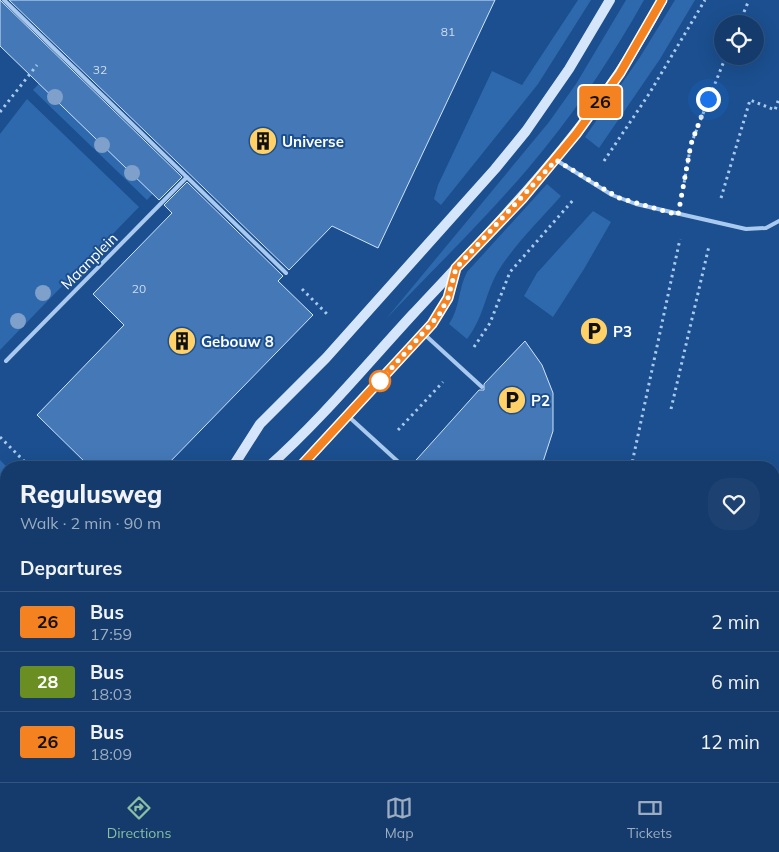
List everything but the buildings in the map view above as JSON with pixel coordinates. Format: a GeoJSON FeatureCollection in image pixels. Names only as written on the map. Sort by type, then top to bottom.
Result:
{"type":"FeatureCollection","features":[{"type":"Feature","properties":{"kind":"main road"},"geometry":{"type":"LineString","coordinates":[[236,461],[260,424],[326,358],[495,169],[526,131],[569,69],[610,0]]}},
{"type":"Feature","properties":{"kind":"main road"},"geometry":{"type":"LineString","coordinates":[[274,461],[556,160],[620,73],[662,0]]}},
{"type":"Feature","properties":{"kind":"lane"},"geometry":{"type":"LineString","coordinates":[[4,0],[286,273]]}},
{"type":"Feature","properties":{"kind":"lane"},"geometry":{"type":"LineString","coordinates":[[556,160],[619,198],[678,215],[753,230],[772,226],[779,221]]}},
{"type":"Feature","properties":{"kind":"lane","name":"Maanplein"},"geometry":{"type":"LineString","coordinates":[[6,361],[187,177]]}},
{"type":"Feature","properties":{"kind":"lane"},"geometry":{"type":"LineString","coordinates":[[306,461],[424,334],[444,307],[456,268]]}},
{"type":"Feature","properties":{"kind":"lane"},"geometry":{"type":"LineString","coordinates":[[424,334],[482,387]]}},
{"type":"Feature","properties":{"kind":"lane"},"geometry":{"type":"LineString","coordinates":[[348,416],[398,461]]}},
{"type":"Feature","properties":{"kind":"path"},"geometry":{"type":"LineString","coordinates":[[382,446],[458,365],[487,330],[504,283],[513,267],[589,180],[649,94],[705,0]]}},
{"type":"Feature","properties":{"kind":"path"},"geometry":{"type":"LineString","coordinates":[[743,15],[749,0]]}},
{"type":"Feature","properties":{"kind":"path"},"geometry":{"type":"LineString","coordinates":[[0,112],[52,46]]}},
{"type":"Feature","properties":{"kind":"path"},"geometry":{"type":"LineString","coordinates":[[678,215],[691,144],[722,65]]}},
{"type":"Feature","properties":{"kind":"path"},"geometry":{"type":"LineString","coordinates":[[632,461],[675,257],[686,216]]}},
{"type":"Feature","properties":{"kind":"path"},"geometry":{"type":"LineString","coordinates":[[0,437],[24,461]]}},
{"type":"Feature","properties":{"kind":"shaded area"},"geometry":{"type":"Polygon","coordinates":[[[578,0],[591,0],[538,84],[441,205],[434,199],[438,185],[492,71],[522,85],[578,0]]]}},
{"type":"Feature","properties":{"kind":"shaded area"},"geometry":{"type":"Polygon","coordinates":[[[626,0],[644,0],[621,39],[572,113],[507,193],[386,319],[549,122],[576,84],[626,0]]]}},
{"type":"Feature","properties":{"kind":"shaded area"},"geometry":{"type":"Polygon","coordinates":[[[675,0],[695,0],[660,59],[599,148],[585,137],[640,57],[675,0]]]}},
{"type":"Feature","properties":{"kind":"shaded area"},"geometry":{"type":"Polygon","coordinates":[[[46,76],[160,186],[147,200],[33,90],[46,76]]]}},
{"type":"Feature","properties":{"kind":"shaded area"},"geometry":{"type":"Polygon","coordinates":[[[27,99],[139,207],[0,350],[0,134],[27,99]]]}},
{"type":"Feature","properties":{"kind":"shaded area"},"geometry":{"type":"Polygon","coordinates":[[[547,184],[561,196],[519,243],[497,273],[477,323],[467,339],[449,324],[453,318],[467,272],[547,184]]]}},
{"type":"Feature","properties":{"kind":"shaded area"},"geometry":{"type":"Polygon","coordinates":[[[593,211],[611,222],[553,317],[524,296],[537,273],[593,211]]]}},
{"type":"Feature","properties":{"kind":"bus line","name":"26"},"geometry":{"type":"LineString","coordinates":[[306,461],[439,315],[448,298],[456,268],[522,199],[576,134],[620,73],[662,0]]}},
{"type":"Feature","properties":{"kind":"place","name":"Universe"},"geometry":{"type":"Point","coordinates":[263,141]}},
{"type":"Feature","properties":{"kind":"place","name":"P3"},"geometry":{"type":"Point","coordinates":[594,331]}},
{"type":"Feature","properties":{"kind":"place","name":"Gebouw 8"},"geometry":{"type":"Point","coordinates":[182,341]}},
{"type":"Feature","properties":{"kind":"place","name":"P2"},"geometry":{"type":"Point","coordinates":[512,400]}},
{"type":"Feature","properties":{"kind":"route"},"geometry":{"type":"LineString","coordinates":[[380,381],[439,315],[448,298],[456,268],[522,199],[556,160],[619,198],[678,215],[691,144],[708,99]]}}]}
